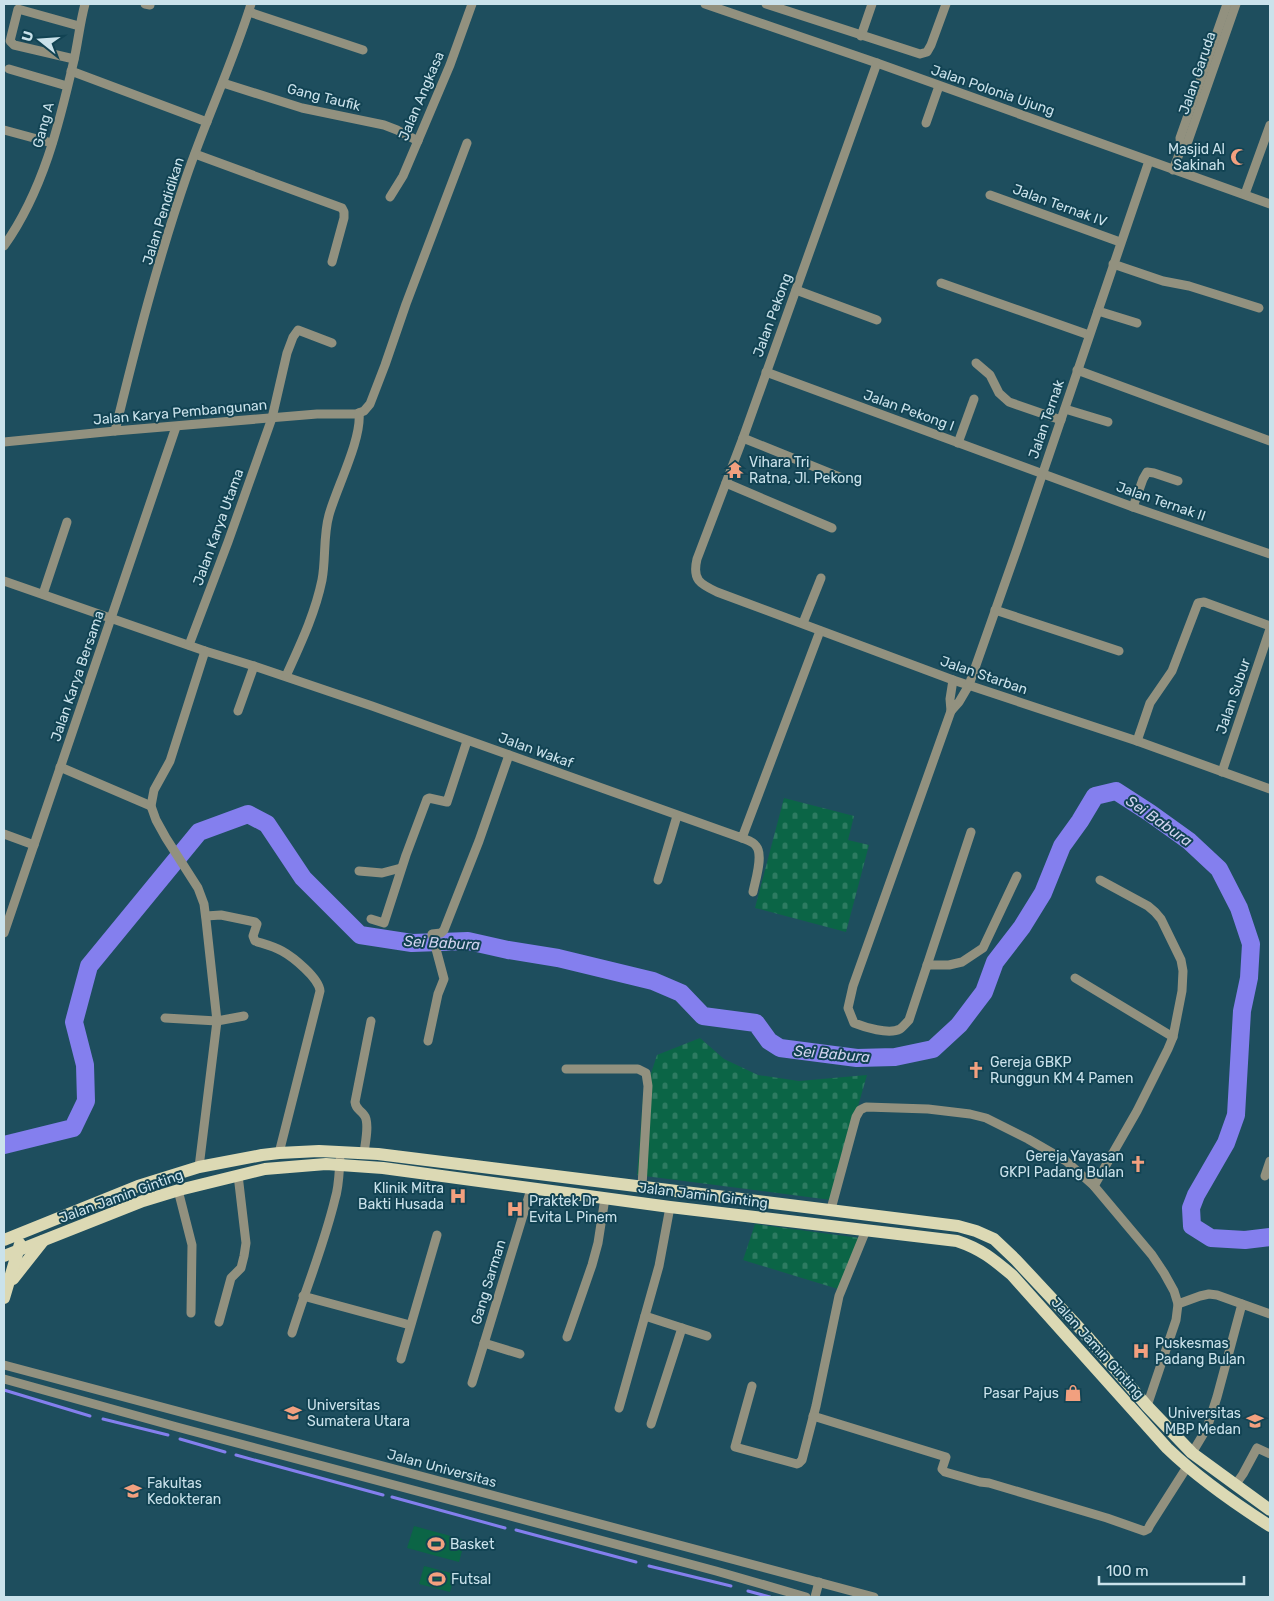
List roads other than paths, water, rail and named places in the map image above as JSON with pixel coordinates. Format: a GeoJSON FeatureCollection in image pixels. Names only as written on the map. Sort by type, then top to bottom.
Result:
{"type":"FeatureCollection","features":[{"type":"Feature","properties":{"kind":"main road","name":"Jalan Jamin Ginting"},"geometry":{"type":"LineString","coordinates":[[4,1241],[138,1186],[199,1168],[262,1155],[319,1150],[364,1153],[642,1186],[958,1226],[994,1239],[1085,1334],[1147,1406],[1192,1453],[1270,1510]]}},
{"type":"Feature","properties":{"kind":"main road","name":"Jalan Jamin Ginting"},"geometry":{"type":"LineString","coordinates":[[4,1256],[143,1201],[178,1190],[265,1169],[326,1164],[383,1168],[670,1207],[957,1241],[987,1254],[1012,1275],[1161,1441],[1187,1467],[1244,1510],[1270,1526]]}},
{"type":"Feature","properties":{"kind":"main road"},"geometry":{"type":"LineString","coordinates":[[720,1212],[722,1196]]}},
{"type":"Feature","properties":{"kind":"main road"},"geometry":{"type":"LineString","coordinates":[[5,1293],[19,1250],[22,1234]]}},
{"type":"Feature","properties":{"kind":"main road"},"geometry":{"type":"LineString","coordinates":[[5,1293],[45,1240]]}},
{"type":"Feature","properties":{"kind":"street","name":"Gang A"},"geometry":{"type":"LineString","coordinates":[[4,246],[32,198],[47,160],[68,86],[85,4]]}},
{"type":"Feature","properties":{"kind":"street","name":"Jalan Angkasa"},"geometry":{"type":"LineString","coordinates":[[390,197],[403,176],[418,141],[450,65],[472,4]]}},
{"type":"Feature","properties":{"kind":"street","name":"Jalan Polonia Ujung"},"geometry":{"type":"LineString","coordinates":[[705,4],[1026,115],[1270,204]]}},
{"type":"Feature","properties":{"kind":"street"},"geometry":{"type":"LineString","coordinates":[[766,4],[794,8],[861,36],[916,53],[927,52],[931,46],[946,4]]}},
{"type":"Feature","properties":{"kind":"street"},"geometry":{"type":"LineString","coordinates":[[861,36],[872,4]]}},
{"type":"Feature","properties":{"kind":"street","name":"Jalan Garuda"},"geometry":{"type":"LineString","coordinates":[[1221,35],[1227,4]]}},
{"type":"Feature","properties":{"kind":"street","name":"Jalan Garuda"},"geometry":{"type":"LineString","coordinates":[[1174,170],[1221,35],[1236,4]]}},
{"type":"Feature","properties":{"kind":"street"},"geometry":{"type":"LineString","coordinates":[[250,8],[363,50]]}},
{"type":"Feature","properties":{"kind":"street","name":"Jalan Pendidikan"},"geometry":{"type":"LineString","coordinates":[[115,431],[134,354],[167,239],[195,154],[250,8]]}},
{"type":"Feature","properties":{"kind":"street"},"geometry":{"type":"LineString","coordinates":[[74,59],[14,45],[10,41],[18,9],[79,26]]}},
{"type":"Feature","properties":{"kind":"street","name":"Jalan Pekong"},"geometry":{"type":"LineString","coordinates":[[696,576],[697,559],[743,438],[878,63]]}},
{"type":"Feature","properties":{"kind":"street"},"geometry":{"type":"LineString","coordinates":[[10,69],[68,86]]}},
{"type":"Feature","properties":{"kind":"street"},"geometry":{"type":"LineString","coordinates":[[71,71],[207,122]]}},
{"type":"Feature","properties":{"kind":"street","name":"Gang Taufik"},"geometry":{"type":"LineString","coordinates":[[223,83],[302,108],[384,125],[418,141]]}},
{"type":"Feature","properties":{"kind":"street"},"geometry":{"type":"LineString","coordinates":[[926,123],[939,86]]}},
{"type":"Feature","properties":{"kind":"street"},"geometry":{"type":"LineString","coordinates":[[1245,194],[1270,125]]}},
{"type":"Feature","properties":{"kind":"street"},"geometry":{"type":"LineString","coordinates":[[4,130],[52,143]]}},
{"type":"Feature","properties":{"kind":"street"},"geometry":{"type":"LineString","coordinates":[[286,676],[304,636],[319,593],[327,522],[353,446],[358,425],[358,413],[366,410],[370,404],[467,143]]}},
{"type":"Feature","properties":{"kind":"street"},"geometry":{"type":"LineString","coordinates":[[195,154],[342,208],[344,218],[332,262]]}},
{"type":"Feature","properties":{"kind":"street","name":"Jalan Ternak"},"geometry":{"type":"LineString","coordinates":[[951,711],[969,685],[1065,409],[1148,161]]}},
{"type":"Feature","properties":{"kind":"street","name":"Jalan Ternak IV"},"geometry":{"type":"LineString","coordinates":[[990,195],[1120,242]]}},
{"type":"Feature","properties":{"kind":"street"},"geometry":{"type":"LineString","coordinates":[[1113,264],[1163,281],[1189,286],[1259,308]]}},
{"type":"Feature","properties":{"kind":"street"},"geometry":{"type":"LineString","coordinates":[[941,283],[1089,335]]}},
{"type":"Feature","properties":{"kind":"street"},"geometry":{"type":"LineString","coordinates":[[796,290],[877,320]]}},
{"type":"Feature","properties":{"kind":"street"},"geometry":{"type":"LineString","coordinates":[[1098,311],[1137,324]]}},
{"type":"Feature","properties":{"kind":"street"},"geometry":{"type":"LineString","coordinates":[[272,418],[287,353],[296,331],[303,331],[332,343]]}},
{"type":"Feature","properties":{"kind":"street"},"geometry":{"type":"LineString","coordinates":[[976,363],[990,374],[1004,399],[1015,405],[1061,420]]}},
{"type":"Feature","properties":{"kind":"street"},"geometry":{"type":"LineString","coordinates":[[1077,370],[1270,441]]}},
{"type":"Feature","properties":{"kind":"street","name":"Jalan Pekong I"},"geometry":{"type":"LineString","coordinates":[[766,372],[1042,473]]}},
{"type":"Feature","properties":{"kind":"street"},"geometry":{"type":"LineString","coordinates":[[958,443],[974,399]]}},
{"type":"Feature","properties":{"kind":"street"},"geometry":{"type":"LineString","coordinates":[[1065,409],[1108,422]]}},
{"type":"Feature","properties":{"kind":"street","name":"Jalan Karya Pembangunan"},"geometry":{"type":"LineString","coordinates":[[4,442],[317,414],[358,413]]}},
{"type":"Feature","properties":{"kind":"street","name":"Jalan Karya Utama"},"geometry":{"type":"LineString","coordinates":[[189,645],[272,418]]}},
{"type":"Feature","properties":{"kind":"street","name":"Jalan Karya Bersama"},"geometry":{"type":"LineString","coordinates":[[4,933],[176,427]]}},
{"type":"Feature","properties":{"kind":"street"},"geometry":{"type":"LineString","coordinates":[[743,438],[842,478]]}},
{"type":"Feature","properties":{"kind":"street"},"geometry":{"type":"LineString","coordinates":[[1133,507],[1147,472],[1178,481]]}},
{"type":"Feature","properties":{"kind":"street","name":"Jalan Ternak II"},"geometry":{"type":"LineString","coordinates":[[1042,473],[1133,507],[1270,554]]}},
{"type":"Feature","properties":{"kind":"street"},"geometry":{"type":"LineString","coordinates":[[726,483],[832,528]]}},
{"type":"Feature","properties":{"kind":"street"},"geometry":{"type":"LineString","coordinates":[[43,594],[67,522]]}},
{"type":"Feature","properties":{"kind":"street","name":"Jalan Starban"},"geometry":{"type":"LineString","coordinates":[[696,576],[702,584],[717,592],[820,631],[953,680],[1138,741],[1270,789]]}},
{"type":"Feature","properties":{"kind":"street"},"geometry":{"type":"LineString","coordinates":[[803,623],[822,578]]}},
{"type":"Feature","properties":{"kind":"street","name":"Jalan Wakaf"},"geometry":{"type":"LineString","coordinates":[[4,581],[204,651],[286,676],[742,838]]}},
{"type":"Feature","properties":{"kind":"street"},"geometry":{"type":"LineString","coordinates":[[1138,741],[1150,703],[1172,671],[1200,602],[1270,627]]}},
{"type":"Feature","properties":{"kind":"street"},"geometry":{"type":"LineString","coordinates":[[995,610],[1119,651]]}},
{"type":"Feature","properties":{"kind":"street","name":"Jalan Subur"},"geometry":{"type":"LineString","coordinates":[[1222,772],[1270,627]]}},
{"type":"Feature","properties":{"kind":"street"},"geometry":{"type":"LineString","coordinates":[[753,892],[760,859],[759,852],[754,844],[742,838],[820,631]]}},
{"type":"Feature","properties":{"kind":"street"},"geometry":{"type":"LineString","coordinates":[[199,1168],[217,1021],[206,916],[201,893],[166,838],[152,812],[151,806],[154,790],[170,761],[204,651]]}},
{"type":"Feature","properties":{"kind":"street"},"geometry":{"type":"LineString","coordinates":[[238,711],[254,666]]}},
{"type":"Feature","properties":{"kind":"street"},"geometry":{"type":"LineString","coordinates":[[953,680],[950,699],[951,711],[853,986],[848,1008],[854,1023],[892,1032],[901,1029],[909,1020],[971,832]]}},
{"type":"Feature","properties":{"kind":"street"},"geometry":{"type":"LineString","coordinates":[[370,919],[384,923],[401,868],[427,799],[447,802],[467,741]]}},
{"type":"Feature","properties":{"kind":"street"},"geometry":{"type":"LineString","coordinates":[[428,1041],[444,976],[432,934],[441,933],[444,930],[479,841],[509,755]]}},
{"type":"Feature","properties":{"kind":"street"},"geometry":{"type":"LineString","coordinates":[[60,768],[151,806]]}},
{"type":"Feature","properties":{"kind":"street"},"geometry":{"type":"LineString","coordinates":[[658,880],[677,816]]}},
{"type":"Feature","properties":{"kind":"street"},"geometry":{"type":"LineString","coordinates":[[4,834],[34,845]]}},
{"type":"Feature","properties":{"kind":"street"},"geometry":{"type":"LineString","coordinates":[[359,871],[382,873],[401,868]]}},
{"type":"Feature","properties":{"kind":"street"},"geometry":{"type":"LineString","coordinates":[[927,965],[940,966],[962,962],[983,948],[1017,876]]}},
{"type":"Feature","properties":{"kind":"street"},"geometry":{"type":"LineString","coordinates":[[1094,1186],[1137,1111],[1173,1037],[1182,992],[1183,971],[1181,960],[1161,919],[1155,912],[1148,906],[1100,880]]}},
{"type":"Feature","properties":{"kind":"street"},"geometry":{"type":"LineString","coordinates":[[206,916],[221,915],[255,922],[257,924],[253,936],[255,941],[284,952],[314,978],[320,986],[279,1153]]}},
{"type":"Feature","properties":{"kind":"street"},"geometry":{"type":"LineString","coordinates":[[1075,978],[1173,1037]]}},
{"type":"Feature","properties":{"kind":"street"},"geometry":{"type":"LineString","coordinates":[[165,1018],[217,1021],[244,1016]]}},
{"type":"Feature","properties":{"kind":"street"},"geometry":{"type":"LineString","coordinates":[[364,1153],[367,1122],[355,1102],[371,1021]]}},
{"type":"Feature","properties":{"kind":"street"},"geometry":{"type":"LineString","coordinates":[[566,1069],[638,1070],[646,1073],[648,1086],[642,1186]]}},
{"type":"Feature","properties":{"kind":"street"},"geometry":{"type":"LineString","coordinates":[[830,1209],[856,1117],[860,1110],[870,1106],[928,1109],[986,1118],[1066,1161],[1094,1186],[1156,1261],[1174,1291],[1178,1304],[1176,1320],[1147,1406]]}},
{"type":"Feature","properties":{"kind":"street"},"geometry":{"type":"LineString","coordinates":[[292,1333],[303,1296],[325,1237],[336,1197],[341,1151]]}},
{"type":"Feature","properties":{"kind":"street"},"geometry":{"type":"LineString","coordinates":[[1266,1176],[1270,1160]]}},
{"type":"Feature","properties":{"kind":"street"},"geometry":{"type":"LineString","coordinates":[[219,1322],[231,1278],[241,1268],[246,1243],[238,1175]]}},
{"type":"Feature","properties":{"kind":"street","name":"Gang Sarman"},"geometry":{"type":"LineString","coordinates":[[472,1382],[530,1189]]}},
{"type":"Feature","properties":{"kind":"street"},"geometry":{"type":"LineString","coordinates":[[178,1190],[192,1245],[192,1313]]}},
{"type":"Feature","properties":{"kind":"street"},"geometry":{"type":"LineString","coordinates":[[567,1337],[598,1243],[605,1198]]}},
{"type":"Feature","properties":{"kind":"street"},"geometry":{"type":"LineString","coordinates":[[619,1408],[659,1266],[670,1207]]}},
{"type":"Feature","properties":{"kind":"street"},"geometry":{"type":"LineString","coordinates":[[752,1386],[735,1445],[737,1448],[797,1464],[800,1463],[813,1416],[839,1296],[866,1230]]}},
{"type":"Feature","properties":{"kind":"street"},"geometry":{"type":"LineString","coordinates":[[401,1359],[437,1235]]}},
{"type":"Feature","properties":{"kind":"street"},"geometry":{"type":"LineString","coordinates":[[1178,1304],[1209,1294],[1270,1314]]}},
{"type":"Feature","properties":{"kind":"street"},"geometry":{"type":"LineString","coordinates":[[303,1296],[410,1325]]}},
{"type":"Feature","properties":{"kind":"street"},"geometry":{"type":"LineString","coordinates":[[1192,1453],[1207,1428],[1242,1304]]}},
{"type":"Feature","properties":{"kind":"street"},"geometry":{"type":"LineString","coordinates":[[645,1316],[707,1336]]}},
{"type":"Feature","properties":{"kind":"street"},"geometry":{"type":"LineString","coordinates":[[652,1424],[682,1328]]}},
{"type":"Feature","properties":{"kind":"street"},"geometry":{"type":"LineString","coordinates":[[484,1343],[520,1354]]}},
{"type":"Feature","properties":{"kind":"street","name":"Jalan Universitas"},"geometry":{"type":"LineString","coordinates":[[4,1365],[874,1597]]}},
{"type":"Feature","properties":{"kind":"street","name":"Jalan Universitas"},"geometry":{"type":"LineString","coordinates":[[4,1379],[647,1552],[806,1597]]}},
{"type":"Feature","properties":{"kind":"street"},"geometry":{"type":"LineString","coordinates":[[177,1427],[182,1413]]}},
{"type":"Feature","properties":{"kind":"street"},"geometry":{"type":"LineString","coordinates":[[813,1416],[946,1457],[942,1469],[945,1472],[1071,1507],[1144,1531],[1148,1529],[1187,1467]]}},
{"type":"Feature","properties":{"kind":"street"},"geometry":{"type":"LineString","coordinates":[[305,1461],[309,1447]]}},
{"type":"Feature","properties":{"kind":"street"},"geometry":{"type":"LineString","coordinates":[[1236,1484],[1257,1448],[1270,1454]]}},
{"type":"Feature","properties":{"kind":"street"},"geometry":{"type":"LineString","coordinates":[[515,1518],[520,1503]]}},
{"type":"Feature","properties":{"kind":"street"},"geometry":{"type":"LineString","coordinates":[[589,1537],[594,1522]]}},
{"type":"Feature","properties":{"kind":"street"},"geometry":{"type":"LineString","coordinates":[[647,1552],[651,1538]]}},
{"type":"Feature","properties":{"kind":"street"},"geometry":{"type":"LineString","coordinates":[[716,1571],[719,1556]]}},
{"type":"Feature","properties":{"kind":"street"},"geometry":{"type":"LineString","coordinates":[[815,1597],[819,1582]]}},
{"type":"Feature","properties":{"kind":"waterway","name":"Sei Babura"},"geometry":{"type":"LineString","coordinates":[[4,1145],[73,1128],[86,1101],[85,1065],[74,1022],[89,966],[199,832],[248,814],[267,824],[303,878],[360,935],[412,943],[468,941],[558,958],[653,981],[681,993],[703,1016],[756,1023],[769,1041],[780,1048],[857,1058],[895,1057],[933,1049],[959,1025],[984,992],[995,962],[1022,927],[1043,893],[1062,846],[1095,796],[1116,791],[1189,841],[1219,869],[1239,908],[1251,944],[1249,978],[1242,1011],[1236,1115],[1226,1143],[1196,1195],[1191,1208],[1192,1226],[1211,1238],[1245,1240],[1270,1237]]}},
{"type":"Feature","properties":{"kind":"waterway"},"geometry":{"type":"LineString","coordinates":[[4,1390],[90,1416]]}},
{"type":"Feature","properties":{"kind":"waterway"},"geometry":{"type":"LineString","coordinates":[[103,1419],[168,1435]]}},
{"type":"Feature","properties":{"kind":"waterway"},"geometry":{"type":"LineString","coordinates":[[180,1439],[225,1452]]}},
{"type":"Feature","properties":{"kind":"waterway"},"geometry":{"type":"LineString","coordinates":[[236,1455],[383,1495]]}},
{"type":"Feature","properties":{"kind":"waterway"},"geometry":{"type":"LineString","coordinates":[[392,1497],[505,1528]]}},
{"type":"Feature","properties":{"kind":"waterway"},"geometry":{"type":"LineString","coordinates":[[516,1530],[636,1562]]}},
{"type":"Feature","properties":{"kind":"waterway"},"geometry":{"type":"LineString","coordinates":[[649,1566],[731,1586]]}},
{"type":"Feature","properties":{"kind":"waterway"},"geometry":{"type":"LineString","coordinates":[[748,1591],[770,1597]]}},
{"type":"Feature","properties":{"kind":"place","name":"Masjid Al Sakinah"},"geometry":{"type":"Point","coordinates":[1239,157]}},
{"type":"Feature","properties":{"kind":"place","name":"Vihara Tri Ratna, Jl. Pekong"},"geometry":{"type":"Point","coordinates":[735,470]}},
{"type":"Feature","properties":{"kind":"place","name":"Gereja GBKP Runggun KM 4 Pamen"},"geometry":{"type":"Point","coordinates":[976,1070]}},
{"type":"Feature","properties":{"kind":"place","name":"Gereja Yayasan GKPI Padang Bulan"},"geometry":{"type":"Point","coordinates":[1138,1164]}},
{"type":"Feature","properties":{"kind":"place","name":"Klinik Mitra Bakti Husada"},"geometry":{"type":"Point","coordinates":[458,1196]}},
{"type":"Feature","properties":{"kind":"place","name":"Praktek Dr Evita L Pinem"},"geometry":{"type":"Point","coordinates":[515,1209]}},
{"type":"Feature","properties":{"kind":"place","name":"Puskesmas Padang Bulan"},"geometry":{"type":"Point","coordinates":[1141,1351]}},
{"type":"Feature","properties":{"kind":"place","name":"Pasar Pajus"},"geometry":{"type":"Point","coordinates":[1073,1393]}},
{"type":"Feature","properties":{"kind":"place","name":"Universitas Sumatera Utara"},"geometry":{"type":"Point","coordinates":[293,1413]}},
{"type":"Feature","properties":{"kind":"place","name":"Universitas MBP Medan"},"geometry":{"type":"Point","coordinates":[1255,1421]}},
{"type":"Feature","properties":{"kind":"place","name":"Fakultas Kedokteran"},"geometry":{"type":"Point","coordinates":[133,1491]}},
{"type":"Feature","properties":{"kind":"place","name":"Basket"},"geometry":{"type":"Point","coordinates":[436,1544]}},
{"type":"Feature","properties":{"kind":"place","name":"Futsal"},"geometry":{"type":"Point","coordinates":[437,1579]}}]}
